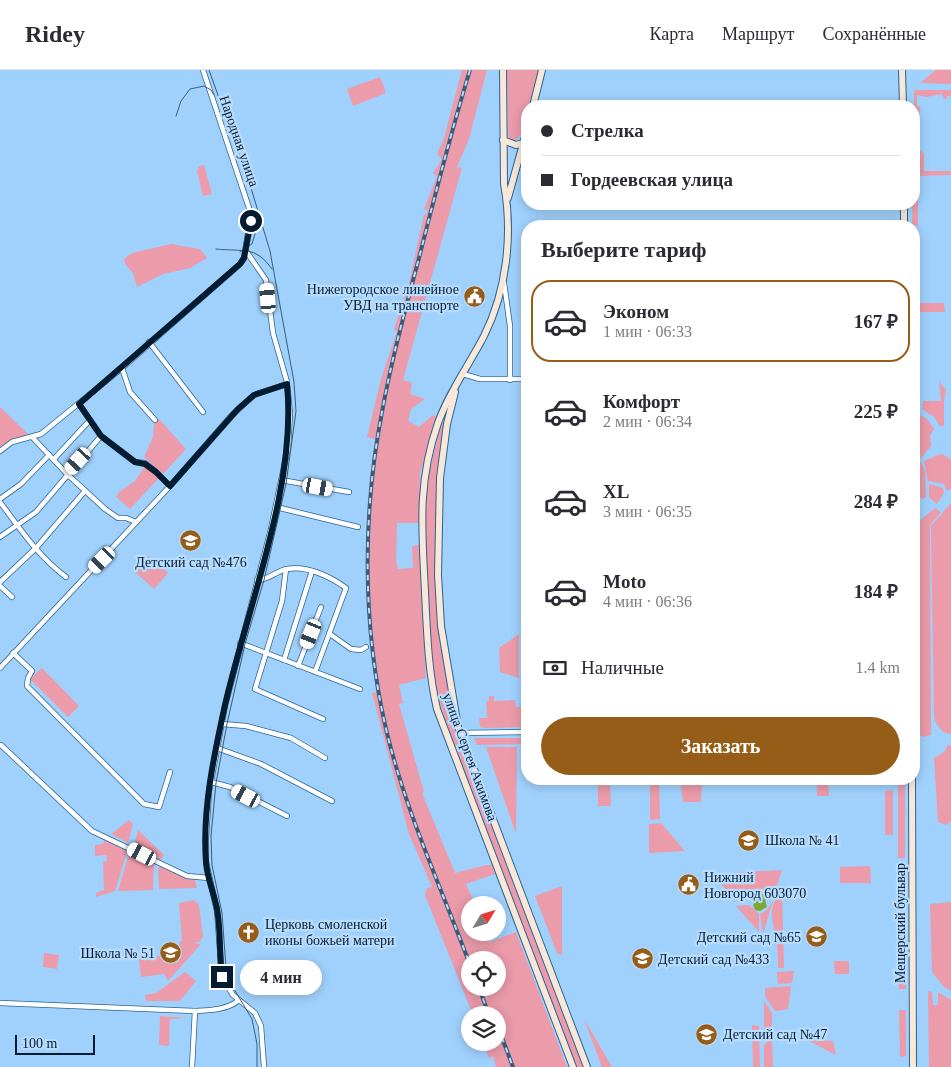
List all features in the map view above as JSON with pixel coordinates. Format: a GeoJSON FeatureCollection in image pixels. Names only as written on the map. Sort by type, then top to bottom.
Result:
{"type":"FeatureCollection","features":[{"type":"Feature","properties":{"kind":"main road","name":"улица Сергея Акимова"},"geometry":{"type":"LineString","coordinates":[[503,70],[504,184],[507,202],[504,283],[495,313],[439,421],[422,489],[427,646],[432,686],[447,736],[573,1067]]}},
{"type":"Feature","properties":{"kind":"main road"},"geometry":{"type":"LineString","coordinates":[[534,100],[542,70]]}},
{"type":"Feature","properties":{"kind":"main road"},"geometry":{"type":"LineString","coordinates":[[902,70],[903,100]]}},
{"type":"Feature","properties":{"kind":"main road"},"geometry":{"type":"LineString","coordinates":[[503,140],[516,145],[521,144]]}},
{"type":"Feature","properties":{"kind":"main road","name":"улица Сергея Акимова"},"geometry":{"type":"LineString","coordinates":[[507,202],[521,150]]}},
{"type":"Feature","properties":{"kind":"main road","name":"улица Сергея Акимова"},"geometry":{"type":"LineString","coordinates":[[457,386],[448,424],[440,478],[438,574],[441,626],[460,733],[587,1067]]}},
{"type":"Feature","properties":{"kind":"main road"},"geometry":{"type":"LineString","coordinates":[[439,421],[442,419],[448,424]]}},
{"type":"Feature","properties":{"kind":"main road","name":"Мещерский бульвар"},"geometry":{"type":"LineString","coordinates":[[912,785],[913,1067]]}},
{"type":"Feature","properties":{"kind":"street","name":"Народная улица"},"geometry":{"type":"LineString","coordinates":[[0,451],[12,442],[33,438],[41,434],[122,368],[149,342],[240,264],[251,221],[249,207],[203,70]]}},
{"type":"Feature","properties":{"kind":"street"},"geometry":{"type":"LineString","coordinates":[[245,250],[266,280],[272,324],[287,383],[290,413],[288,448],[276,507],[240,643],[222,724],[211,782],[206,837],[208,878],[217,910],[222,977],[238,1001],[255,1013],[261,1026],[264,1067]]}},
{"type":"Feature","properties":{"kind":"street"},"geometry":{"type":"LineString","coordinates":[[504,283],[510,326],[510,380]]}},
{"type":"Feature","properties":{"kind":"street"},"geometry":{"type":"LineString","coordinates":[[149,342],[203,412]]}},
{"type":"Feature","properties":{"kind":"street"},"geometry":{"type":"LineString","coordinates":[[122,368],[130,392],[155,420]]}},
{"type":"Feature","properties":{"kind":"street"},"geometry":{"type":"LineString","coordinates":[[463,374],[480,379],[521,379]]}},
{"type":"Feature","properties":{"kind":"street"},"geometry":{"type":"LineString","coordinates":[[0,668],[170,486],[238,409],[254,395],[287,383]]}},
{"type":"Feature","properties":{"kind":"street"},"geometry":{"type":"LineString","coordinates":[[79,404],[101,436],[135,462],[145,464],[170,486]]}},
{"type":"Feature","properties":{"kind":"street"},"geometry":{"type":"LineString","coordinates":[[66,577],[52,567],[18,526],[0,500],[52,457],[90,420]]}},
{"type":"Feature","properties":{"kind":"street"},"geometry":{"type":"LineString","coordinates":[[0,537],[36,512],[101,436]]}},
{"type":"Feature","properties":{"kind":"street"},"geometry":{"type":"LineString","coordinates":[[33,438],[85,491],[118,518],[126,518],[136,522]]}},
{"type":"Feature","properties":{"kind":"street"},"geometry":{"type":"LineString","coordinates":[[281,480],[349,492]]}},
{"type":"Feature","properties":{"kind":"street"},"geometry":{"type":"LineString","coordinates":[[0,582],[36,548],[85,491]]}},
{"type":"Feature","properties":{"kind":"street"},"geometry":{"type":"LineString","coordinates":[[276,507],[358,527]]}},
{"type":"Feature","properties":{"kind":"street"},"geometry":{"type":"LineString","coordinates":[[258,580],[264,580],[286,569],[312,571],[336,581],[346,588],[315,672]]}},
{"type":"Feature","properties":{"kind":"street"},"geometry":{"type":"LineString","coordinates":[[286,569],[282,601],[255,689],[323,719]]}},
{"type":"Feature","properties":{"kind":"street"},"geometry":{"type":"LineString","coordinates":[[284,660],[312,571]]}},
{"type":"Feature","properties":{"kind":"street"},"geometry":{"type":"LineString","coordinates":[[0,586],[12,597]]}},
{"type":"Feature","properties":{"kind":"street"},"geometry":{"type":"LineString","coordinates":[[298,666],[321,607]]}},
{"type":"Feature","properties":{"kind":"street"},"geometry":{"type":"LineString","coordinates":[[330,634],[350,649],[361,650],[366,647]]}},
{"type":"Feature","properties":{"kind":"street"},"geometry":{"type":"LineString","coordinates":[[240,643],[360,689]]}},
{"type":"Feature","properties":{"kind":"street"},"geometry":{"type":"LineString","coordinates":[[13,653],[32,671],[28,678],[28,686],[144,804],[159,807],[170,772]]}},
{"type":"Feature","properties":{"kind":"street"},"geometry":{"type":"LineString","coordinates":[[222,724],[246,726],[291,738],[325,758]]}},
{"type":"Feature","properties":{"kind":"street"},"geometry":{"type":"LineString","coordinates":[[460,733],[521,732]]}},
{"type":"Feature","properties":{"kind":"street"},"geometry":{"type":"LineString","coordinates":[[1,745],[92,831],[187,876],[208,878]]}},
{"type":"Feature","properties":{"kind":"street"},"geometry":{"type":"LineString","coordinates":[[217,748],[261,764],[332,800]]}},
{"type":"Feature","properties":{"kind":"street"},"geometry":{"type":"LineString","coordinates":[[211,782],[230,787],[287,816]]}},
{"type":"Feature","properties":{"kind":"street"},"geometry":{"type":"LineString","coordinates":[[0,1003],[195,1011],[218,1009],[238,1001]]}},
{"type":"Feature","properties":{"kind":"street"},"geometry":{"type":"LineString","coordinates":[[192,1067],[195,1011]]}},
{"type":"Feature","properties":{"kind":"shaded area"},"geometry":{"type":"Polygon","coordinates":[[[462,70],[487,70],[469,139],[457,167],[462,168],[403,380],[412,383],[410,394],[425,399],[411,409],[408,421],[419,427],[433,415],[437,417],[420,473],[419,523],[397,523],[396,560],[398,569],[413,568],[412,546],[419,545],[426,678],[399,685],[403,703],[399,704],[424,792],[422,793],[455,873],[492,865],[495,874],[466,884],[471,896],[461,896],[461,941],[506,941],[506,936],[516,932],[567,1067],[496,1067],[493,1056],[489,1058],[486,1051],[506,1051],[506,1006],[469,1006],[465,996],[506,996],[506,951],[461,951],[461,985],[425,895],[427,888],[432,887],[409,834],[372,693],[377,692],[370,629],[367,534],[368,503],[375,439],[367,437],[381,379],[397,331],[394,329],[408,288],[424,214],[426,215],[428,211],[424,209],[437,176],[433,173],[442,159],[437,154],[444,138],[462,70]]]}},
{"type":"Feature","properties":{"kind":"shaded area"},"geometry":{"type":"Polygon","coordinates":[[[507,70],[539,70],[531,100],[521,100],[521,134],[516,140],[510,139],[508,136],[507,70]]]}},
{"type":"Feature","properties":{"kind":"shaded area"},"geometry":{"type":"Polygon","coordinates":[[[936,70],[951,70],[951,84],[920,83],[936,70]]]}},
{"type":"Feature","properties":{"kind":"shaded area"},"geometry":{"type":"Polygon","coordinates":[[[380,77],[386,93],[353,106],[347,89],[380,77]]]}},
{"type":"Feature","properties":{"kind":"shaded area"},"geometry":{"type":"Polygon","coordinates":[[[914,90],[951,90],[951,96],[947,96],[947,99],[944,99],[942,94],[926,97],[917,95],[917,100],[914,100],[914,90]]]}},
{"type":"Feature","properties":{"kind":"shaded area"},"geometry":{"type":"Polygon","coordinates":[[[920,151],[924,154],[924,171],[951,171],[951,175],[920,176],[920,151]]]}},
{"type":"Feature","properties":{"kind":"shaded area"},"geometry":{"type":"Polygon","coordinates":[[[204,165],[212,194],[203,196],[197,171],[199,166],[204,165]]]}},
{"type":"Feature","properties":{"kind":"shaded area"},"geometry":{"type":"Polygon","coordinates":[[[912,210],[918,210],[918,220],[912,220],[912,210]]]}},
{"type":"Feature","properties":{"kind":"shaded area"},"geometry":{"type":"Polygon","coordinates":[[[171,244],[200,249],[207,258],[190,268],[163,274],[137,287],[133,273],[125,264],[124,259],[132,253],[171,244]]]}},
{"type":"Feature","properties":{"kind":"shaded area"},"geometry":{"type":"Polygon","coordinates":[[[920,303],[944,303],[945,312],[920,312],[920,303]]]}},
{"type":"Feature","properties":{"kind":"shaded area"},"geometry":{"type":"Polygon","coordinates":[[[939,381],[946,390],[944,426],[940,426],[934,417],[922,409],[923,401],[941,401],[939,381]]]}},
{"type":"Feature","properties":{"kind":"shaded area"},"geometry":{"type":"Polygon","coordinates":[[[0,407],[28,434],[9,441],[0,447],[0,407]]]}},
{"type":"Feature","properties":{"kind":"shaded area"},"geometry":{"type":"Polygon","coordinates":[[[920,415],[928,420],[934,429],[930,435],[931,446],[921,458],[920,458],[920,415]]]}},
{"type":"Feature","properties":{"kind":"shaded area"},"geometry":{"type":"Polygon","coordinates":[[[159,419],[186,449],[163,474],[144,457],[153,437],[154,424],[159,419]]]}},
{"type":"Feature","properties":{"kind":"shaded area"},"geometry":{"type":"Polygon","coordinates":[[[441,423],[445,424],[438,470],[435,568],[442,652],[455,729],[583,1067],[576,1067],[448,730],[434,682],[430,649],[425,523],[429,474],[441,423]]]}},
{"type":"Feature","properties":{"kind":"shaded area"},"geometry":{"type":"Polygon","coordinates":[[[940,454],[951,460],[951,489],[947,491],[944,484],[928,481],[924,461],[940,454]]]}},
{"type":"Feature","properties":{"kind":"shaded area"},"geometry":{"type":"Polygon","coordinates":[[[920,462],[925,471],[926,497],[923,499],[920,497],[920,462]]]}},
{"type":"Feature","properties":{"kind":"shaded area"},"geometry":{"type":"Polygon","coordinates":[[[145,466],[159,478],[130,509],[116,497],[119,492],[135,481],[145,466]]]}},
{"type":"Feature","properties":{"kind":"shaded area"},"geometry":{"type":"Polygon","coordinates":[[[929,484],[943,488],[944,493],[937,504],[929,497],[929,484]]]}},
{"type":"Feature","properties":{"kind":"shaded area"},"geometry":{"type":"Polygon","coordinates":[[[951,503],[951,734],[948,734],[940,729],[934,717],[931,526],[951,503]]]}},
{"type":"Feature","properties":{"kind":"shaded area"},"geometry":{"type":"Polygon","coordinates":[[[935,508],[941,512],[930,525],[931,735],[923,737],[920,735],[920,520],[935,508]]]}},
{"type":"Feature","properties":{"kind":"shaded area"},"geometry":{"type":"Polygon","coordinates":[[[148,556],[168,573],[154,589],[135,572],[148,556]]]}},
{"type":"Feature","properties":{"kind":"shaded area"},"geometry":{"type":"Polygon","coordinates":[[[519,634],[519,678],[500,672],[499,648],[519,634]]]}},
{"type":"Feature","properties":{"kind":"shaded area"},"geometry":{"type":"Polygon","coordinates":[[[42,668],[79,706],[68,717],[30,679],[42,668]]]}},
{"type":"Feature","properties":{"kind":"shaded area"},"geometry":{"type":"Polygon","coordinates":[[[489,696],[494,696],[494,701],[515,700],[516,707],[521,707],[521,727],[483,728],[480,726],[479,718],[487,718],[486,702],[489,701],[489,696]]]}},
{"type":"Feature","properties":{"kind":"shaded area"},"geometry":{"type":"Polygon","coordinates":[[[474,738],[521,738],[521,744],[477,745],[474,738]]]}},
{"type":"Feature","properties":{"kind":"shaded area"},"geometry":{"type":"Polygon","coordinates":[[[948,745],[951,745],[951,821],[946,825],[938,822],[934,758],[944,752],[948,745]]]}},
{"type":"Feature","properties":{"kind":"shaded area"},"geometry":{"type":"Polygon","coordinates":[[[486,747],[517,747],[516,834],[486,747]]]}},
{"type":"Feature","properties":{"kind":"shaded area"},"geometry":{"type":"Polygon","coordinates":[[[598,785],[610,785],[611,806],[598,806],[598,785]]]}},
{"type":"Feature","properties":{"kind":"shaded area"},"geometry":{"type":"Polygon","coordinates":[[[650,785],[659,785],[660,819],[650,820],[650,785]]]}},
{"type":"Feature","properties":{"kind":"shaded area"},"geometry":{"type":"Polygon","coordinates":[[[681,785],[702,785],[701,802],[683,802],[681,785]]]}},
{"type":"Feature","properties":{"kind":"shaded area"},"geometry":{"type":"Polygon","coordinates":[[[817,785],[828,785],[829,796],[817,796],[817,785]]]}},
{"type":"Feature","properties":{"kind":"shaded area"},"geometry":{"type":"Polygon","coordinates":[[[898,785],[905,785],[905,858],[898,858],[898,785]]]}},
{"type":"Feature","properties":{"kind":"shaded area"},"geometry":{"type":"Polygon","coordinates":[[[893,790],[893,835],[885,835],[885,791],[893,790]]]}},
{"type":"Feature","properties":{"kind":"shaded area"},"geometry":{"type":"Polygon","coordinates":[[[129,820],[133,824],[128,843],[111,834],[129,820]]]}},
{"type":"Feature","properties":{"kind":"shaded area"},"geometry":{"type":"Polygon","coordinates":[[[661,823],[685,851],[649,853],[649,824],[661,823]]]}},
{"type":"Feature","properties":{"kind":"shaded area"},"geometry":{"type":"Polygon","coordinates":[[[138,830],[164,855],[161,860],[134,846],[138,830]]]}},
{"type":"Feature","properties":{"kind":"shaded area"},"geometry":{"type":"Polygon","coordinates":[[[106,838],[128,849],[115,891],[96,897],[96,893],[104,890],[103,862],[107,861],[106,855],[95,856],[95,845],[103,844],[106,838]]]}},
{"type":"Feature","properties":{"kind":"shaded area"},"geometry":{"type":"Polygon","coordinates":[[[130,850],[154,862],[153,890],[118,891],[130,850]]]}},
{"type":"Feature","properties":{"kind":"shaded area"},"geometry":{"type":"Polygon","coordinates":[[[161,866],[195,880],[197,888],[159,889],[158,868],[161,866]]]}},
{"type":"Feature","properties":{"kind":"shaded area"},"geometry":{"type":"Polygon","coordinates":[[[870,866],[871,883],[840,883],[840,867],[870,866]]]}},
{"type":"Feature","properties":{"kind":"shaded area"},"geometry":{"type":"Polygon","coordinates":[[[782,870],[773,897],[765,890],[753,891],[746,900],[736,901],[712,874],[782,870]]]}},
{"type":"Feature","properties":{"kind":"shaded area"},"geometry":{"type":"Polygon","coordinates":[[[562,886],[562,955],[557,953],[535,896],[562,886]]]}},
{"type":"Feature","properties":{"kind":"shaded area"},"geometry":{"type":"Polygon","coordinates":[[[782,891],[784,968],[778,968],[772,909],[782,891]]]}},
{"type":"Feature","properties":{"kind":"shaded area"},"geometry":{"type":"Polygon","coordinates":[[[757,894],[763,894],[768,898],[765,900],[767,907],[760,911],[755,910],[753,905],[755,900],[752,898],[757,894]]]}},
{"type":"Feature","properties":{"kind":"shaded area"},"geometry":{"type":"Polygon","coordinates":[[[194,900],[199,905],[203,937],[199,942],[193,943],[201,944],[168,981],[164,974],[141,977],[139,959],[179,953],[180,941],[182,941],[179,903],[194,900]]]}},
{"type":"Feature","properties":{"kind":"shaded area"},"geometry":{"type":"Polygon","coordinates":[[[773,901],[763,934],[760,914],[767,910],[773,901]]]}},
{"type":"Feature","properties":{"kind":"shaded area"},"geometry":{"type":"Polygon","coordinates":[[[951,902],[951,991],[943,986],[932,972],[930,904],[951,902]]]}},
{"type":"Feature","properties":{"kind":"shaded area"},"geometry":{"type":"Polygon","coordinates":[[[749,905],[759,914],[759,932],[736,906],[749,905]]]}},
{"type":"Feature","properties":{"kind":"shaded area"},"geometry":{"type":"Polygon","coordinates":[[[899,952],[906,952],[906,989],[899,989],[899,952]]]}},
{"type":"Feature","properties":{"kind":"shaded area"},"geometry":{"type":"Polygon","coordinates":[[[44,953],[59,955],[57,969],[43,967],[44,953]]]}},
{"type":"Feature","properties":{"kind":"shaded area"},"geometry":{"type":"Polygon","coordinates":[[[834,961],[849,961],[849,974],[835,974],[834,961]]]}},
{"type":"Feature","properties":{"kind":"shaded area"},"geometry":{"type":"Polygon","coordinates":[[[794,971],[792,983],[778,984],[777,972],[794,971]]]}},
{"type":"Feature","properties":{"kind":"shaded area"},"geometry":{"type":"Polygon","coordinates":[[[185,972],[196,981],[180,1001],[146,1001],[145,995],[156,993],[185,972]]]}},
{"type":"Feature","properties":{"kind":"shaded area"},"geometry":{"type":"Polygon","coordinates":[[[791,986],[788,1009],[775,1011],[765,996],[765,988],[791,986]]]}},
{"type":"Feature","properties":{"kind":"shaded area"},"geometry":{"type":"Polygon","coordinates":[[[928,991],[932,992],[933,1005],[938,1005],[938,992],[951,1000],[951,1067],[929,1067],[928,991]]]}},
{"type":"Feature","properties":{"kind":"shaded area"},"geometry":{"type":"Polygon","coordinates":[[[764,1001],[772,1013],[772,1034],[764,1040],[764,1001]]]}},
{"type":"Feature","properties":{"kind":"shaded area"},"geometry":{"type":"Polygon","coordinates":[[[899,1010],[906,1010],[906,1056],[900,1057],[899,1010]]]}},
{"type":"Feature","properties":{"kind":"shaded area"},"geometry":{"type":"Polygon","coordinates":[[[160,1016],[187,1018],[170,1019],[169,1046],[159,1045],[160,1016]]]}},
{"type":"Feature","properties":{"kind":"shaded area"},"geometry":{"type":"Polygon","coordinates":[[[584,1019],[612,1067],[602,1067],[584,1019]]]}},
{"type":"Feature","properties":{"kind":"shaded area"},"geometry":{"type":"Polygon","coordinates":[[[752,1025],[759,1026],[760,1067],[753,1067],[752,1025]]]}},
{"type":"Feature","properties":{"kind":"shaded area"},"geometry":{"type":"Polygon","coordinates":[[[772,1038],[773,1067],[764,1067],[764,1045],[772,1038]]]}},
{"type":"Feature","properties":{"kind":"shaded area"},"geometry":{"type":"Polygon","coordinates":[[[807,1040],[833,1041],[836,1055],[807,1040]]]}},
{"type":"Feature","properties":{"kind":"tram line"},"geometry":{"type":"LineString","coordinates":[[209,70],[251,188],[270,251],[294,382],[296,411],[286,484],[264,580],[245,644],[227,724],[216,783],[211,836],[212,865],[222,913],[226,968],[231,984],[252,1019],[257,1044],[257,1067]]}},
{"type":"Feature","properties":{"kind":"tram line"},"geometry":{"type":"LineString","coordinates":[[176,116],[181,101],[190,89],[204,86],[211,90],[214,95]]}},
{"type":"Feature","properties":{"kind":"tram line"},"geometry":{"type":"LineString","coordinates":[[240,252],[252,244],[259,220]]}},
{"type":"Feature","properties":{"kind":"tram line"},"geometry":{"type":"LineString","coordinates":[[216,249],[241,250],[254,253],[266,261],[272,269]]}},
{"type":"Feature","properties":{"kind":"railway"},"geometry":{"type":"LineString","coordinates":[[464,951],[413,819],[386,729],[372,650],[369,609],[368,528],[376,447],[387,388],[437,187],[470,70]]}},
{"type":"Feature","properties":{"kind":"railway"},"geometry":{"type":"LineString","coordinates":[[482,996],[486,1006]]}},
{"type":"Feature","properties":{"kind":"railway"},"geometry":{"type":"LineString","coordinates":[[506,1048],[513,1067]]}},
{"type":"Feature","properties":{"kind":"place","name":"Нижегородское линейное УВД на транспорте"},"geometry":{"type":"Point","coordinates":[475,297]}},
{"type":"Feature","properties":{"kind":"place","name":"Детский сад №476"},"geometry":{"type":"Point","coordinates":[191,540]}},
{"type":"Feature","properties":{"kind":"place","name":"Школа № 41"},"geometry":{"type":"Point","coordinates":[749,840]}},
{"type":"Feature","properties":{"kind":"place","name":"Нижний Новгород 603070"},"geometry":{"type":"Point","coordinates":[688,885]}},
{"type":"Feature","properties":{"kind":"place","name":"Церковь смоленской иконы божьей матери"},"geometry":{"type":"Point","coordinates":[249,932]}},
{"type":"Feature","properties":{"kind":"place","name":"Детский сад №65"},"geometry":{"type":"Point","coordinates":[817,937]}},
{"type":"Feature","properties":{"kind":"place","name":"Школа № 51"},"geometry":{"type":"Point","coordinates":[171,953]}},
{"type":"Feature","properties":{"kind":"place","name":"Детский сад №433"},"geometry":{"type":"Point","coordinates":[642,959]}},
{"type":"Feature","properties":{"kind":"place","name":"Детский сад №47"},"geometry":{"type":"Point","coordinates":[707,1034]}},
{"type":"Feature","properties":{"kind":"route"},"geometry":{"type":"LineString","coordinates":[[222,977],[217,910],[208,878],[206,862],[206,824],[209,792],[225,706],[271,529],[288,448],[290,413],[287,384],[254,395],[231,416],[170,486],[145,464],[135,462],[101,436],[79,404],[240,264],[244,258],[251,221]]}}]}
